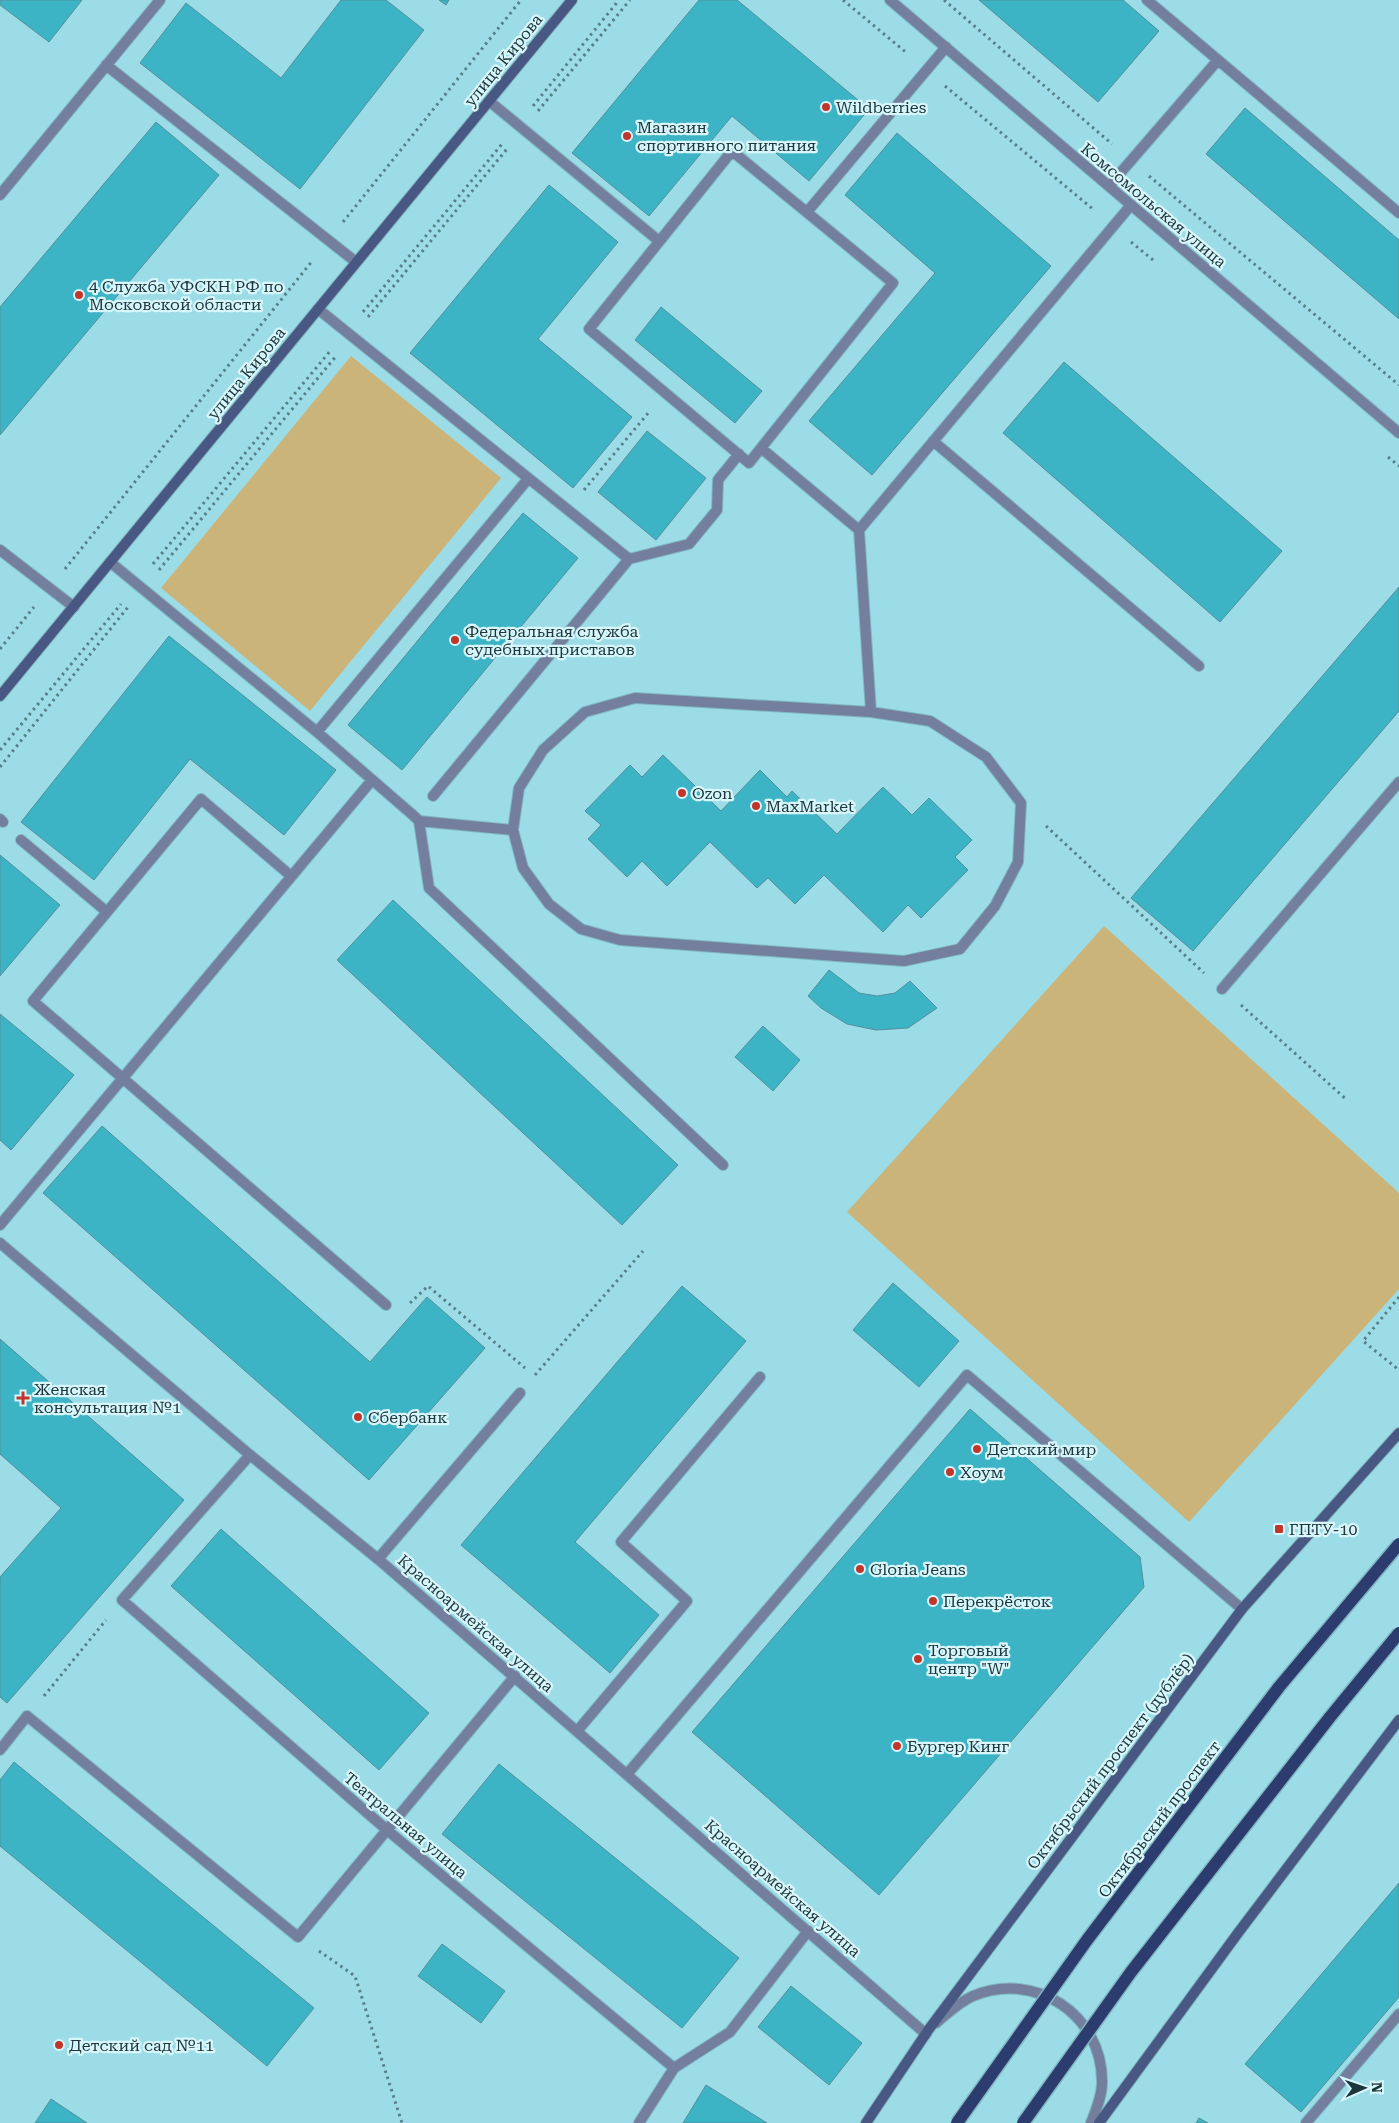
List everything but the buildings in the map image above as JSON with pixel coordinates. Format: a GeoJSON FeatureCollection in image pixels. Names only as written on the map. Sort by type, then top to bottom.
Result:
{"type":"FeatureCollection","features":[{"type":"Feature","properties":{"kind":"main road","name":"улица Кирова"},"geometry":{"type":"LineString","coordinates":[[0,696],[572,0]]}},
{"type":"Feature","properties":{"kind":"main road","name":"Октябрьский проспект (дублёр)"},"geometry":{"type":"LineString","coordinates":[[866,2123],[928,2031],[1242,1609],[1399,1433]]}},
{"type":"Feature","properties":{"kind":"main road","name":"Октябрьский проспект"},"geometry":{"type":"LineString","coordinates":[[957,2123],[1088,1940],[1279,1687],[1399,1544]]}},
{"type":"Feature","properties":{"kind":"main road"},"geometry":{"type":"LineString","coordinates":[[1023,2123],[1131,1972],[1330,1716],[1399,1632]]}},
{"type":"Feature","properties":{"kind":"main road"},"geometry":{"type":"LineString","coordinates":[[1099,2123],[1238,1932],[1399,1720]]}},
{"type":"Feature","properties":{"kind":"street"},"geometry":{"type":"LineString","coordinates":[[0,195],[160,0]]}},
{"type":"Feature","properties":{"kind":"street","name":"Комсомольская улица"},"geometry":{"type":"LineString","coordinates":[[890,0],[1399,433]]}},
{"type":"Feature","properties":{"kind":"street"},"geometry":{"type":"LineString","coordinates":[[1147,0],[1399,213]]}},
{"type":"Feature","properties":{"kind":"street"},"geometry":{"type":"LineString","coordinates":[[807,212],[946,47]]}},
{"type":"Feature","properties":{"kind":"street"},"geometry":{"type":"LineString","coordinates":[[1109,186],[1218,60]]}},
{"type":"Feature","properties":{"kind":"street"},"geometry":{"type":"LineString","coordinates":[[106,65],[356,262]]}},
{"type":"Feature","properties":{"kind":"street"},"geometry":{"type":"LineString","coordinates":[[489,101],[659,241]]}},
{"type":"Feature","properties":{"kind":"street"},"geometry":{"type":"LineString","coordinates":[[732,151],[807,212],[893,283],[749,463],[588,329],[732,151]]}},
{"type":"Feature","properties":{"kind":"street"},"geometry":{"type":"LineString","coordinates":[[871,712],[859,530],[1131,205]]}},
{"type":"Feature","properties":{"kind":"street"},"geometry":{"type":"LineString","coordinates":[[318,309],[629,559]]}},
{"type":"Feature","properties":{"kind":"street"},"geometry":{"type":"LineString","coordinates":[[933,441],[1199,666]]}},
{"type":"Feature","properties":{"kind":"street"},"geometry":{"type":"LineString","coordinates":[[761,448],[859,530]]}},
{"type":"Feature","properties":{"kind":"street"},"geometry":{"type":"LineString","coordinates":[[433,796],[629,559],[689,544],[717,510],[718,480],[739,454]]}},
{"type":"Feature","properties":{"kind":"street"},"geometry":{"type":"LineString","coordinates":[[317,732],[528,478]]}},
{"type":"Feature","properties":{"kind":"street"},"geometry":{"type":"LineString","coordinates":[[0,550],[74,607]]}},
{"type":"Feature","properties":{"kind":"street"},"geometry":{"type":"LineString","coordinates":[[110,562],[317,732],[419,821],[513,830]]}},
{"type":"Feature","properties":{"kind":"street"},"geometry":{"type":"LineString","coordinates":[[635,698],[871,712],[930,721],[986,757],[1021,803],[1018,862],[995,906],[960,949],[904,961],[620,940],[581,929],[549,904],[523,868],[513,830],[519,788],[543,750],[585,712],[635,698]]}},
{"type":"Feature","properties":{"kind":"street"},"geometry":{"type":"LineString","coordinates":[[0,1225],[372,780]]}},
{"type":"Feature","properties":{"kind":"street"},"geometry":{"type":"LineString","coordinates":[[1222,989],[1399,782]]}},
{"type":"Feature","properties":{"kind":"street"},"geometry":{"type":"LineString","coordinates":[[292,876],[201,799],[33,1001],[386,1306]]}},
{"type":"Feature","properties":{"kind":"street"},"geometry":{"type":"LineString","coordinates":[[419,821],[429,888],[724,1164]]}},
{"type":"Feature","properties":{"kind":"street"},"geometry":{"type":"LineString","coordinates":[[21,840],[107,912]]}},
{"type":"Feature","properties":{"kind":"street","name":"Красноармейская улица"},"geometry":{"type":"LineString","coordinates":[[0,1243],[250,1455],[378,1559],[578,1730],[808,1931],[928,2031]]}},
{"type":"Feature","properties":{"kind":"street"},"geometry":{"type":"LineString","coordinates":[[628,1774],[967,1375],[1242,1609]]}},
{"type":"Feature","properties":{"kind":"street"},"geometry":{"type":"LineString","coordinates":[[578,1730],[687,1601],[621,1542],[760,1377]]}},
{"type":"Feature","properties":{"kind":"street"},"geometry":{"type":"LineString","coordinates":[[378,1559],[520,1393]]}},
{"type":"Feature","properties":{"kind":"street"},"geometry":{"type":"LineString","coordinates":[[122,1600],[250,1455]]}},
{"type":"Feature","properties":{"kind":"street","name":"Театральная улица"},"geometry":{"type":"LineString","coordinates":[[122,1600],[386,1830],[674,2068]]}},
{"type":"Feature","properties":{"kind":"street"},"geometry":{"type":"LineString","coordinates":[[0,1750],[27,1716],[298,1936],[515,1676]]}},
{"type":"Feature","properties":{"kind":"street"},"geometry":{"type":"LineString","coordinates":[[639,2123],[674,2068],[730,2032],[808,1931]]}},
{"type":"Feature","properties":{"kind":"street"},"geometry":{"type":"LineString","coordinates":[[928,2031],[971,1997],[994,1989],[1017,1988],[1040,1992],[1061,2002],[1080,2018],[1092,2038],[1100,2060],[1102,2084],[1091,2123]]}},
{"type":"Feature","properties":{"kind":"street"},"geometry":{"type":"LineString","coordinates":[[1306,2123],[1399,2014]]}},
{"type":"Feature","properties":{"kind":"path"},"geometry":{"type":"LineString","coordinates":[[0,649],[521,0]]}},
{"type":"Feature","properties":{"kind":"path"},"geometry":{"type":"LineString","coordinates":[[0,767],[140,587],[521,127],[619,0]]}},
{"type":"Feature","properties":{"kind":"path"},"geometry":{"type":"LineString","coordinates":[[0,750],[140,587],[521,127],[630,0]]}},
{"type":"Feature","properties":{"kind":"path"},"geometry":{"type":"LineString","coordinates":[[944,0],[1130,160],[1399,385]]}},
{"type":"Feature","properties":{"kind":"path"},"geometry":{"type":"LineString","coordinates":[[567,510],[665,393]]}},
{"type":"Feature","properties":{"kind":"path"},"geometry":{"type":"LineString","coordinates":[[1021,803],[1222,989],[1346,1100]]}},
{"type":"Feature","properties":{"kind":"path"},"geometry":{"type":"LineString","coordinates":[[520,1393],[643,1251]]}},
{"type":"Feature","properties":{"kind":"path"},"geometry":{"type":"LineString","coordinates":[[386,1306],[407,1306],[428,1286],[534,1376]]}},
{"type":"Feature","properties":{"kind":"path"},"geometry":{"type":"LineString","coordinates":[[1399,1297],[1362,1342],[1399,1370]]}},
{"type":"Feature","properties":{"kind":"path"},"geometry":{"type":"LineString","coordinates":[[27,1716],[122,1600]]}},
{"type":"Feature","properties":{"kind":"path"},"geometry":{"type":"LineString","coordinates":[[298,1936],[355,1976],[402,2123]]}},
{"type":"Feature","properties":{"kind":"shaded area"},"geometry":{"type":"Polygon","coordinates":[[[351,356],[501,478],[310,711],[161,588],[351,356]]]}},
{"type":"Feature","properties":{"kind":"shaded area"},"geometry":{"type":"Polygon","coordinates":[[[1104,926],[1399,1193],[1399,1289],[1189,1522],[847,1212],[1104,926]]]}},
{"type":"Feature","properties":{"kind":"place","name":"Wildberries"},"geometry":{"type":"Point","coordinates":[826,107]}},
{"type":"Feature","properties":{"kind":"place","name":"Магазин спортивного питания"},"geometry":{"type":"Point","coordinates":[627,136]}},
{"type":"Feature","properties":{"kind":"place","name":"4 Служба УФСКН РФ по Московской области"},"geometry":{"type":"Point","coordinates":[79,295]}},
{"type":"Feature","properties":{"kind":"place","name":"Федеральная служба судебных приставов"},"geometry":{"type":"Point","coordinates":[455,640]}},
{"type":"Feature","properties":{"kind":"place","name":"Ozon"},"geometry":{"type":"Point","coordinates":[682,793]}},
{"type":"Feature","properties":{"kind":"place","name":"MaxMarket"},"geometry":{"type":"Point","coordinates":[756,806]}},
{"type":"Feature","properties":{"kind":"place","name":"Женская консультация №1"},"geometry":{"type":"Point","coordinates":[23,1398]}},
{"type":"Feature","properties":{"kind":"place","name":"Сбербанк"},"geometry":{"type":"Point","coordinates":[358,1417]}},
{"type":"Feature","properties":{"kind":"place","name":"Детский мир"},"geometry":{"type":"Point","coordinates":[977,1449]}},
{"type":"Feature","properties":{"kind":"place","name":"Хоум"},"geometry":{"type":"Point","coordinates":[950,1472]}},
{"type":"Feature","properties":{"kind":"place","name":"ГПТУ-10"},"geometry":{"type":"Point","coordinates":[1279,1529]}},
{"type":"Feature","properties":{"kind":"place","name":"Gloria Jeans"},"geometry":{"type":"Point","coordinates":[860,1569]}},
{"type":"Feature","properties":{"kind":"place","name":"Перекрёсток"},"geometry":{"type":"Point","coordinates":[933,1601]}},
{"type":"Feature","properties":{"kind":"place","name":"Торговый центр \"W\""},"geometry":{"type":"Point","coordinates":[918,1659]}},
{"type":"Feature","properties":{"kind":"place","name":"Бургер Кинг"},"geometry":{"type":"Point","coordinates":[897,1746]}},
{"type":"Feature","properties":{"kind":"place","name":"Детский сад №11"},"geometry":{"type":"Point","coordinates":[59,2045]}}]}
